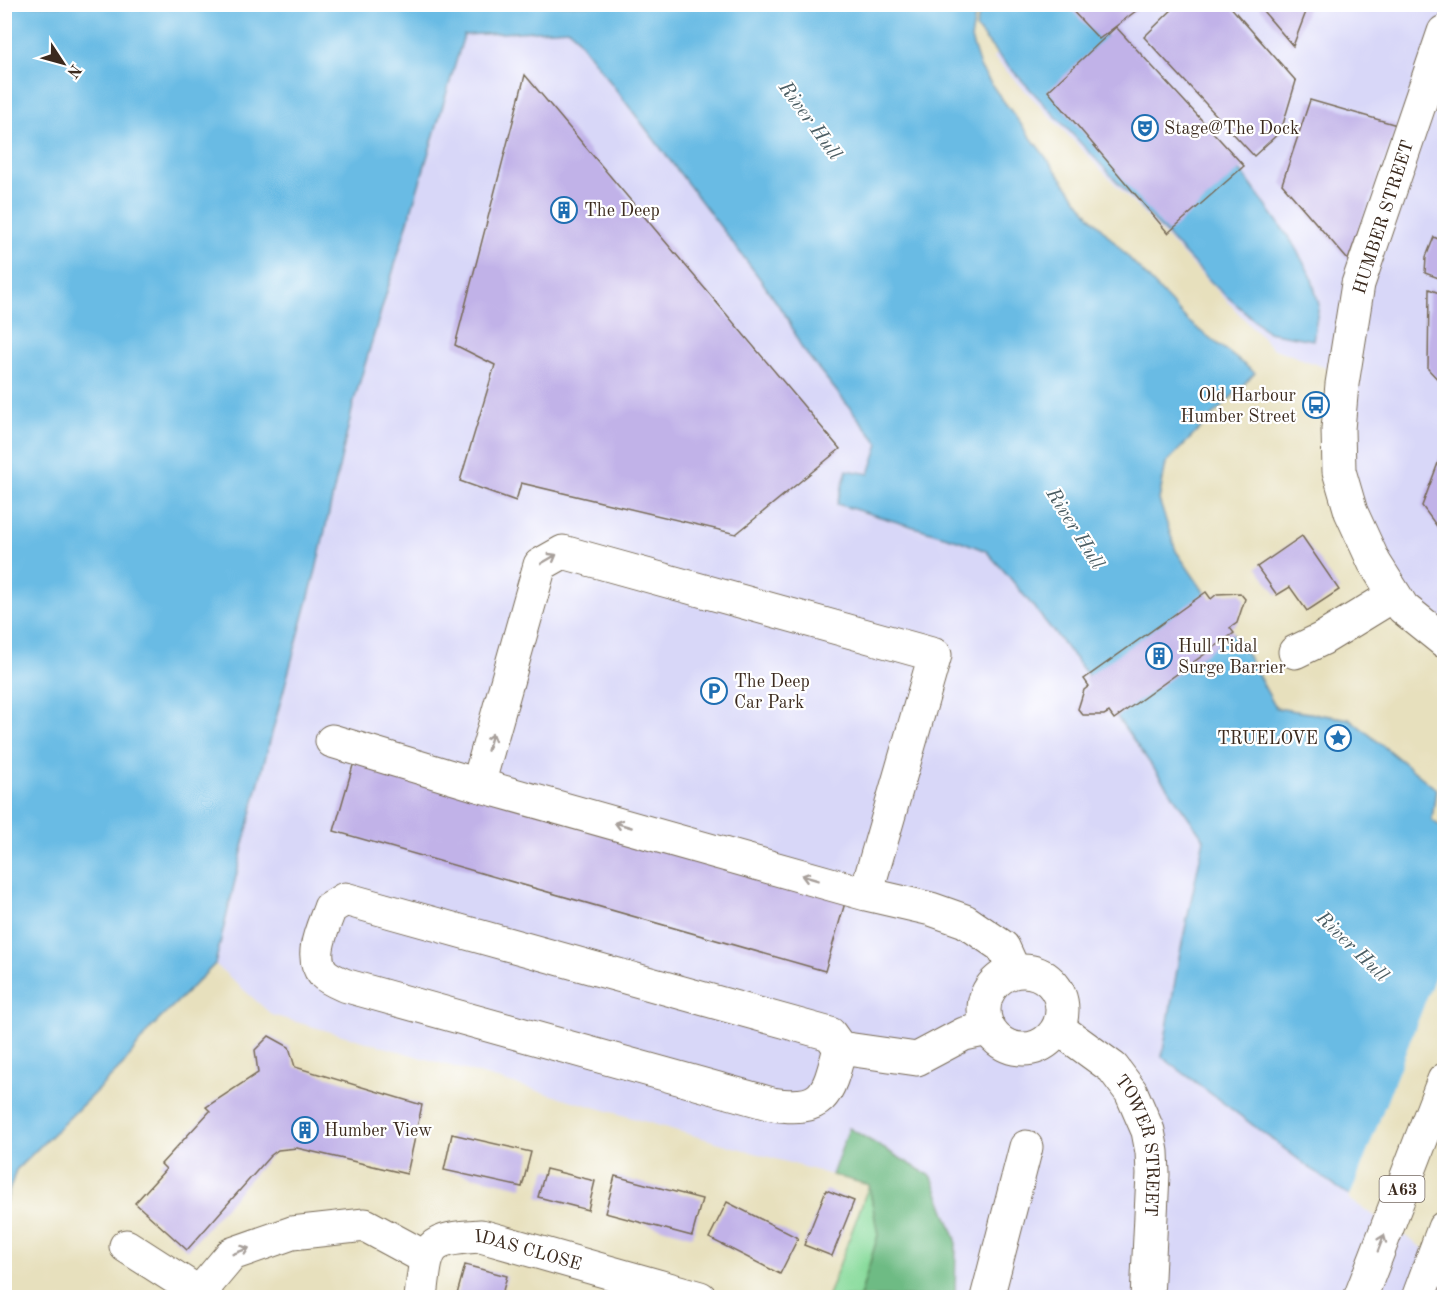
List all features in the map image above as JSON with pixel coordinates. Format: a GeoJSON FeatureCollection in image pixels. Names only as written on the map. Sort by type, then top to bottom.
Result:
{"type":"FeatureCollection","features":[{"type":"Feature","properties":{"kind":"main road","name":"HUMBER STREET"},"geometry":{"type":"LineString","coordinates":[[1444,32],[1358,284],[1342,384],[1338,429],[1339,471],[1351,512],[1374,562],[1403,608],[1444,640]]}},
{"type":"Feature","properties":{"kind":"main road"},"geometry":{"type":"LineString","coordinates":[[478,785],[540,565],[563,552],[935,655],[867,894]]}},
{"type":"Feature","properties":{"kind":"main road"},"geometry":{"type":"LineString","coordinates":[[1295,652],[1322,639],[1394,595]]}},
{"type":"Feature","properties":{"kind":"main road"},"geometry":{"type":"LineString","coordinates":[[332,741],[478,785],[867,894],[931,909],[964,921],[1004,947],[1014,971]]}},
{"type":"Feature","properties":{"kind":"main road"},"geometry":{"type":"LineString","coordinates":[[840,1048],[831,1083],[816,1102],[795,1107],[772,1104],[344,985],[324,975],[317,964],[316,950],[330,908],[345,899],[830,1034],[840,1048],[917,1059],[964,1034],[988,1029]]}},
{"type":"Feature","properties":{"kind":"main road"},"geometry":{"type":"LineString","coordinates":[[1028,970],[1041,974],[1058,990],[1063,1013],[1055,1033],[1038,1047],[1013,1048],[1000,1042],[988,1029],[984,1015],[984,1003],[990,987],[1001,977],[1014,971],[1028,970]]}},
{"type":"Feature","properties":{"kind":"main road","name":"TOWER STREET"},"geometry":{"type":"LineString","coordinates":[[1055,1033],[1065,1033],[1113,1068],[1131,1092],[1148,1131],[1152,1152],[1152,1174],[1147,1298]]}},
{"type":"Feature","properties":{"kind":"main road","name":"A63"},"geometry":{"type":"LineString","coordinates":[[1360,1298],[1444,1080]]}},
{"type":"Feature","properties":{"kind":"main road"},"geometry":{"type":"LineString","coordinates":[[987,1298],[1026,1147]]}},
{"type":"Feature","properties":{"kind":"main road"},"geometry":{"type":"LineString","coordinates":[[126,1246],[204,1295],[232,1254],[292,1233],[365,1225],[426,1258],[421,1298]]}},
{"type":"Feature","properties":{"kind":"main road"},"geometry":{"type":"LineString","coordinates":[[1418,1298],[1444,1228]]}},
{"type":"Feature","properties":{"kind":"main road","name":"IDAS CLOSE"},"geometry":{"type":"LineString","coordinates":[[426,1258],[433,1245],[451,1237],[481,1236],[683,1295]]}},
{"type":"Feature","properties":{"kind":"shaded area"},"geometry":{"type":"Polygon","coordinates":[[[1027,5],[1444,5],[1444,621],[1400,597],[1340,462],[1348,376],[1272,348],[994,58],[1027,5]]]}},
{"type":"Feature","properties":{"kind":"shaded area"},"geometry":{"type":"Polygon","coordinates":[[[570,29],[758,276],[788,319],[801,347],[879,444],[869,474],[961,541],[986,551],[1078,662],[1205,839],[1179,958],[1162,1057],[1322,1177],[1444,1259],[1444,1297],[955,1297],[956,1240],[932,1177],[850,1128],[832,1175],[272,1015],[215,964],[257,789],[316,570],[354,401],[464,35],[570,29]]]}},
{"type":"Feature","properties":{"kind":"green space"},"geometry":{"type":"Polygon","coordinates":[[[849,1128],[932,1177],[956,1240],[955,1297],[860,1297],[878,1235],[869,1185],[832,1175],[849,1128]]]}},
{"type":"Feature","properties":{"kind":"green space"},"geometry":{"type":"Polygon","coordinates":[[[869,1185],[878,1235],[860,1297],[827,1298],[869,1185]]]}},
{"type":"Feature","properties":{"kind":"water","name":"River Hull"},"geometry":{"type":"Polygon","coordinates":[[[5,5],[977,5],[971,39],[980,67],[1090,216],[1188,321],[1255,373],[1166,463],[1159,500],[1176,551],[1246,653],[1276,708],[1350,719],[1436,789],[1432,820],[1444,829],[1444,1259],[1322,1177],[1162,1057],[1179,958],[1204,839],[1078,662],[986,551],[961,541],[837,504],[847,470],[869,474],[879,444],[801,347],[788,319],[758,276],[570,29],[464,35],[354,401],[316,570],[257,789],[215,964],[149,1030],[123,1065],[16,1170],[5,1204],[5,5]]]}},
{"type":"Feature","properties":{"kind":"water"},"geometry":{"type":"Polygon","coordinates":[[[981,5],[1073,5],[1196,122],[1244,175],[1292,242],[1311,276],[1319,305],[1313,340],[1268,332],[1215,286],[999,56],[976,28],[981,5]]]}},
{"type":"Feature","properties":{"kind":"pier"},"geometry":{"type":"Polygon","coordinates":[[[1444,953],[1444,1262],[1349,1199],[1444,953]]]}},
{"type":"Feature","properties":{"kind":"building"},"geometry":{"type":"Polygon","coordinates":[[[1066,4],[1145,4],[1099,39],[1066,4]]]}},
{"type":"Feature","properties":{"kind":"building"},"geometry":{"type":"Polygon","coordinates":[[[1178,4],[1228,4],[1296,81],[1281,131],[1254,156],[1144,37],[1178,4]]]}},
{"type":"Feature","properties":{"kind":"building"},"geometry":{"type":"Polygon","coordinates":[[[1257,4],[1309,4],[1293,46],[1257,4]]]}},
{"type":"Feature","properties":{"kind":"building","name":"Stage@The Dock"},"geometry":{"type":"Polygon","coordinates":[[[1116,27],[1244,166],[1168,233],[1048,91],[1116,27]]]}},
{"type":"Feature","properties":{"kind":"building","name":"The Deep"},"geometry":{"type":"Polygon","coordinates":[[[525,75],[840,449],[736,534],[521,483],[516,501],[460,481],[495,365],[455,345],[525,75]]]}},
{"type":"Feature","properties":{"kind":"building"},"geometry":{"type":"Polygon","coordinates":[[[1310,100],[1397,125],[1348,260],[1282,184],[1310,100]]]}},
{"type":"Feature","properties":{"kind":"building"},"geometry":{"type":"Polygon","coordinates":[[[1434,237],[1444,242],[1444,280],[1425,273],[1426,257],[1434,237]]]}},
{"type":"Feature","properties":{"kind":"building"},"geometry":{"type":"Polygon","coordinates":[[[1429,289],[1444,295],[1444,386],[1428,369],[1429,289]]]}},
{"type":"Feature","properties":{"kind":"building"},"geometry":{"type":"Polygon","coordinates":[[[1444,447],[1444,536],[1422,506],[1444,447]]]}},
{"type":"Feature","properties":{"kind":"building"},"geometry":{"type":"Polygon","coordinates":[[[1302,536],[1339,590],[1307,611],[1290,587],[1277,595],[1257,567],[1302,536]]]}},
{"type":"Feature","properties":{"kind":"building","name":"Hull Tidal Surge Barrier"},"geometry":{"type":"Polygon","coordinates":[[[1206,592],[1211,599],[1217,594],[1240,593],[1245,599],[1237,623],[1230,628],[1234,633],[1114,719],[1109,712],[1104,715],[1083,715],[1078,709],[1084,690],[1089,686],[1084,679],[1206,592]]]}},
{"type":"Feature","properties":{"kind":"building"},"geometry":{"type":"Polygon","coordinates":[[[356,755],[847,896],[825,971],[334,831],[356,755]]]}},
{"type":"Feature","properties":{"kind":"building","name":"Humber View"},"geometry":{"type":"Polygon","coordinates":[[[269,1036],[289,1047],[295,1067],[422,1105],[407,1174],[297,1148],[278,1150],[270,1156],[187,1250],[135,1203],[166,1169],[161,1164],[210,1111],[206,1107],[258,1073],[255,1050],[269,1036]]]}},
{"type":"Feature","properties":{"kind":"building"},"geometry":{"type":"Polygon","coordinates":[[[452,1134],[531,1152],[522,1187],[444,1170],[452,1134]]]}},
{"type":"Feature","properties":{"kind":"building"},"geometry":{"type":"Polygon","coordinates":[[[546,1169],[595,1181],[588,1210],[538,1197],[546,1169]]]}},
{"type":"Feature","properties":{"kind":"building"},"geometry":{"type":"Polygon","coordinates":[[[615,1176],[702,1199],[692,1236],[605,1213],[615,1176]]]}},
{"type":"Feature","properties":{"kind":"building"},"geometry":{"type":"Polygon","coordinates":[[[826,1190],[854,1201],[832,1256],[804,1245],[826,1190]]]}},
{"type":"Feature","properties":{"kind":"building"},"geometry":{"type":"Polygon","coordinates":[[[727,1202],[798,1238],[780,1274],[709,1238],[727,1202]]]}},
{"type":"Feature","properties":{"kind":"building"},"geometry":{"type":"Polygon","coordinates":[[[465,1265],[507,1276],[501,1298],[456,1298],[465,1265]]]}},
{"type":"Feature","properties":{"kind":"place","name":"Stage@The Dock"},"geometry":{"type":"Point","coordinates":[1145,128]}},
{"type":"Feature","properties":{"kind":"place","name":"The Deep"},"geometry":{"type":"Point","coordinates":[564,210]}},
{"type":"Feature","properties":{"kind":"place","name":"Old Harbour Humber Street"},"geometry":{"type":"Point","coordinates":[1316,405]}},
{"type":"Feature","properties":{"kind":"place","name":"Hull Tidal Surge Barrier"},"geometry":{"type":"Point","coordinates":[1159,656]}},
{"type":"Feature","properties":{"kind":"place","name":"The Deep Car Park"},"geometry":{"type":"Point","coordinates":[714,691]}},
{"type":"Feature","properties":{"kind":"place","name":"TRUELOVE"},"geometry":{"type":"Point","coordinates":[1338,738]}},
{"type":"Feature","properties":{"kind":"place","name":"Humber View"},"geometry":{"type":"Point","coordinates":[305,1130]}}]}
